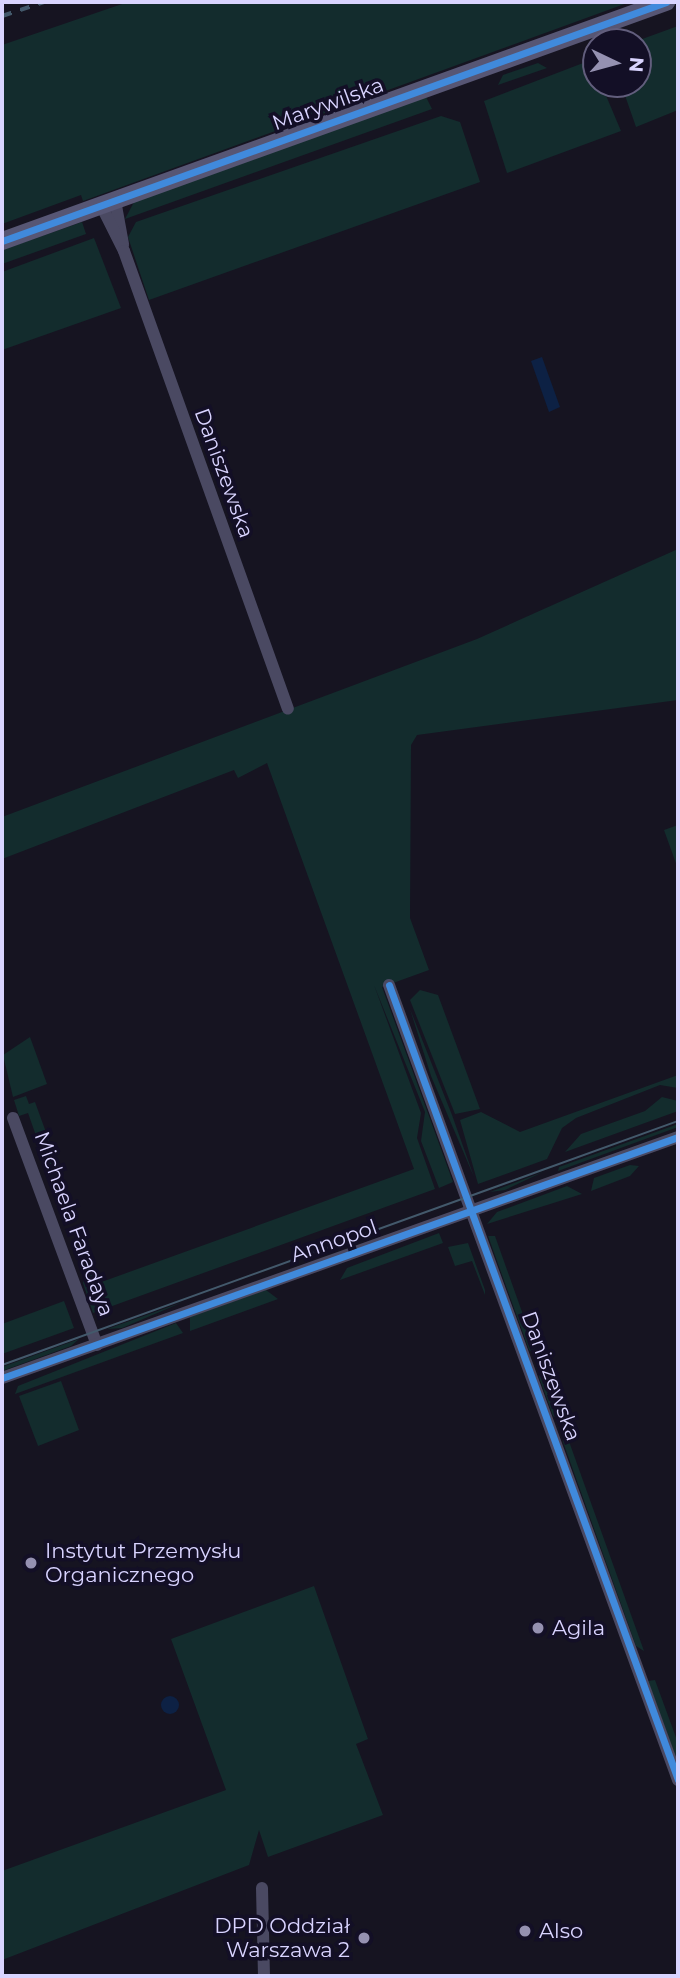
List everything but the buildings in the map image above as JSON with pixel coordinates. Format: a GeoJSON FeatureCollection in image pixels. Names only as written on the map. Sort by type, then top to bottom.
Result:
{"type":"FeatureCollection","features":[{"type":"Feature","properties":{"kind":"main road","name":"Marywilska"},"geometry":{"type":"LineString","coordinates":[[2,241],[666,2]]}},
{"type":"Feature","properties":{"kind":"street","name":"Daniszewska"},"geometry":{"type":"LineString","coordinates":[[108,202],[288,708]]}},
{"type":"Feature","properties":{"kind":"street","name":"Daniszewska"},"geometry":{"type":"LineString","coordinates":[[389,985],[678,1780]]}},
{"type":"Feature","properties":{"kind":"street","name":"Michaela Faradaya"},"geometry":{"type":"LineString","coordinates":[[13,1118],[97,1345]]}},
{"type":"Feature","properties":{"kind":"street","name":"Annopol"},"geometry":{"type":"LineString","coordinates":[[2,1378],[678,1137]]}},
{"type":"Feature","properties":{"kind":"street"},"geometry":{"type":"LineString","coordinates":[[262,1888],[264,1976]]}},
{"type":"Feature","properties":{"kind":"green space"},"geometry":{"type":"Polygon","coordinates":[[[128,2],[630,2],[83,201],[81,195],[2,224],[2,45],[128,2]]]}},
{"type":"Feature","properties":{"kind":"green space"},"geometry":{"type":"Polygon","coordinates":[[[678,26],[678,110],[636,127],[626,98],[652,98],[652,35],[678,26]]]}},
{"type":"Feature","properties":{"kind":"green space"},"geometry":{"type":"Polygon","coordinates":[[[538,63],[547,68],[498,85],[503,75],[538,63]]]}},
{"type":"Feature","properties":{"kind":"green space"},"geometry":{"type":"Polygon","coordinates":[[[582,63],[582,98],[607,98],[621,131],[507,173],[484,101],[582,63]]]}},
{"type":"Feature","properties":{"kind":"green space"},"geometry":{"type":"Polygon","coordinates":[[[426,97],[432,109],[125,219],[134,202],[426,97]]]}},
{"type":"Feature","properties":{"kind":"green space"},"geometry":{"type":"Polygon","coordinates":[[[441,116],[460,122],[480,182],[149,300],[128,237],[136,222],[441,116]]]}},
{"type":"Feature","properties":{"kind":"green space"},"geometry":{"type":"Polygon","coordinates":[[[82,222],[86,234],[2,264],[2,250],[82,222]]]}},
{"type":"Feature","properties":{"kind":"green space"},"geometry":{"type":"Polygon","coordinates":[[[94,238],[121,308],[2,350],[2,272],[94,238]]]}},
{"type":"Feature","properties":{"kind":"green space"},"geometry":{"type":"Polygon","coordinates":[[[678,549],[678,700],[417,735],[411,745],[410,918],[429,970],[382,987],[453,1182],[439,1188],[421,1141],[425,1112],[374,985],[421,1113],[417,1138],[435,1189],[93,1313],[83,1283],[89,1266],[96,1284],[414,1169],[267,763],[238,778],[234,770],[2,859],[2,817],[477,639],[678,549]]]}},
{"type":"Feature","properties":{"kind":"green space"},"geometry":{"type":"Polygon","coordinates":[[[678,825],[678,869],[664,830],[678,825]]]}},
{"type":"Feature","properties":{"kind":"green space"},"geometry":{"type":"Polygon","coordinates":[[[420,990],[438,995],[480,1109],[455,1114],[410,1000],[420,990]]]}},
{"type":"Feature","properties":{"kind":"green space"},"geometry":{"type":"Polygon","coordinates":[[[410,1009],[452,1115],[474,1177],[431,1076],[410,1009]]]}},
{"type":"Feature","properties":{"kind":"green space"},"geometry":{"type":"Polygon","coordinates":[[[30,1037],[47,1084],[13,1097],[3,1055],[30,1037]]]}},
{"type":"Feature","properties":{"kind":"green space"},"geometry":{"type":"Polygon","coordinates":[[[678,1075],[678,1088],[660,1085],[576,1118],[562,1128],[547,1159],[478,1184],[460,1120],[481,1112],[520,1132],[678,1075]]]}},
{"type":"Feature","properties":{"kind":"green space"},"geometry":{"type":"Polygon","coordinates":[[[26,1096],[29,1104],[35,1102],[75,1212],[64,1215],[28,1113],[19,1116],[14,1100],[26,1096]]]}},
{"type":"Feature","properties":{"kind":"green space"},"geometry":{"type":"Polygon","coordinates":[[[662,1097],[678,1101],[678,1111],[565,1152],[581,1134],[645,1111],[662,1097]]]}},
{"type":"Feature","properties":{"kind":"green space"},"geometry":{"type":"Polygon","coordinates":[[[678,1124],[678,1127],[558,1171],[559,1167],[678,1124]]]}},
{"type":"Feature","properties":{"kind":"green space"},"geometry":{"type":"Polygon","coordinates":[[[630,1165],[639,1166],[630,1176],[591,1191],[594,1178],[630,1165]]]}},
{"type":"Feature","properties":{"kind":"green space"},"geometry":{"type":"Polygon","coordinates":[[[543,1172],[505,1190],[490,1192],[543,1172]]]}},
{"type":"Feature","properties":{"kind":"green space"},"geometry":{"type":"Polygon","coordinates":[[[567,1186],[582,1194],[487,1224],[497,1212],[567,1186]]]}},
{"type":"Feature","properties":{"kind":"green space"},"geometry":{"type":"Polygon","coordinates":[[[439,1233],[443,1243],[340,1280],[347,1268],[439,1233]]]}},
{"type":"Feature","properties":{"kind":"green space"},"geometry":{"type":"Polygon","coordinates":[[[488,1236],[495,1236],[538,1357],[529,1350],[488,1236]]]}},
{"type":"Feature","properties":{"kind":"green space"},"geometry":{"type":"Polygon","coordinates":[[[468,1243],[485,1295],[472,1261],[455,1266],[448,1247],[468,1243]]]}},
{"type":"Feature","properties":{"kind":"green space"},"geometry":{"type":"Polygon","coordinates":[[[266,1290],[278,1299],[190,1331],[190,1317],[266,1290]]]}},
{"type":"Feature","properties":{"kind":"green space"},"geometry":{"type":"Polygon","coordinates":[[[64,1301],[74,1328],[2,1354],[2,1324],[64,1301]]]}},
{"type":"Feature","properties":{"kind":"green space"},"geometry":{"type":"Polygon","coordinates":[[[183,1302],[122,1328],[107,1329],[183,1302]]]}},
{"type":"Feature","properties":{"kind":"green space"},"geometry":{"type":"Polygon","coordinates":[[[176,1323],[183,1333],[15,1394],[18,1386],[176,1323]]]}},
{"type":"Feature","properties":{"kind":"green space"},"geometry":{"type":"Polygon","coordinates":[[[79,1339],[71,1346],[2,1371],[2,1367],[79,1339]]]}},
{"type":"Feature","properties":{"kind":"green space"},"geometry":{"type":"Polygon","coordinates":[[[543,1369],[562,1421],[553,1416],[539,1377],[543,1369]]]}},
{"type":"Feature","properties":{"kind":"green space"},"geometry":{"type":"Polygon","coordinates":[[[61,1381],[79,1430],[38,1446],[19,1396],[61,1381]]]}},
{"type":"Feature","properties":{"kind":"green space"},"geometry":{"type":"Polygon","coordinates":[[[566,1433],[644,1651],[636,1646],[563,1442],[566,1433]]]}},
{"type":"Feature","properties":{"kind":"green space"},"geometry":{"type":"Polygon","coordinates":[[[314,1586],[368,1739],[356,1744],[383,1815],[268,1857],[259,1830],[249,1865],[2,1960],[2,1871],[226,1790],[171,1639],[314,1586]]]}},
{"type":"Feature","properties":{"kind":"green space"},"geometry":{"type":"Polygon","coordinates":[[[655,1680],[678,1743],[678,1763],[648,1681],[655,1680]]]}},
{"type":"Feature","properties":{"kind":"water"},"geometry":{"type":"Polygon","coordinates":[[[542,357],[560,407],[549,412],[531,361],[542,357]]]}},
{"type":"Feature","properties":{"kind":"water"},"geometry":{"type":"Polygon","coordinates":[[[170,1696],[176,1699],[179,1705],[176,1711],[170,1714],[164,1711],[161,1705],[164,1699],[170,1696]]]}},
{"type":"Feature","properties":{"kind":"tram line"},"geometry":{"type":"LineString","coordinates":[[2,1365],[678,1121]]}},
{"type":"Feature","properties":{"kind":"railway"},"geometry":{"type":"LineString","coordinates":[[2,16],[44,2]]}},
{"type":"Feature","properties":{"kind":"cycle path"},"geometry":{"type":"LineString","coordinates":[[2,241],[666,2]]}},
{"type":"Feature","properties":{"kind":"cycle path"},"geometry":{"type":"LineString","coordinates":[[389,985],[678,1780]]}},
{"type":"Feature","properties":{"kind":"cycle path"},"geometry":{"type":"LineString","coordinates":[[2,1378],[678,1137]]}},
{"type":"Feature","properties":{"kind":"place","name":"Instytut Przemysłu Organicznego"},"geometry":{"type":"Point","coordinates":[31,1563]}},
{"type":"Feature","properties":{"kind":"place","name":"Agila"},"geometry":{"type":"Point","coordinates":[538,1628]}},
{"type":"Feature","properties":{"kind":"place","name":"Also"},"geometry":{"type":"Point","coordinates":[525,1931]}},
{"type":"Feature","properties":{"kind":"place","name":"DPD Oddział Warszawa 2"},"geometry":{"type":"Point","coordinates":[364,1938]}}]}
